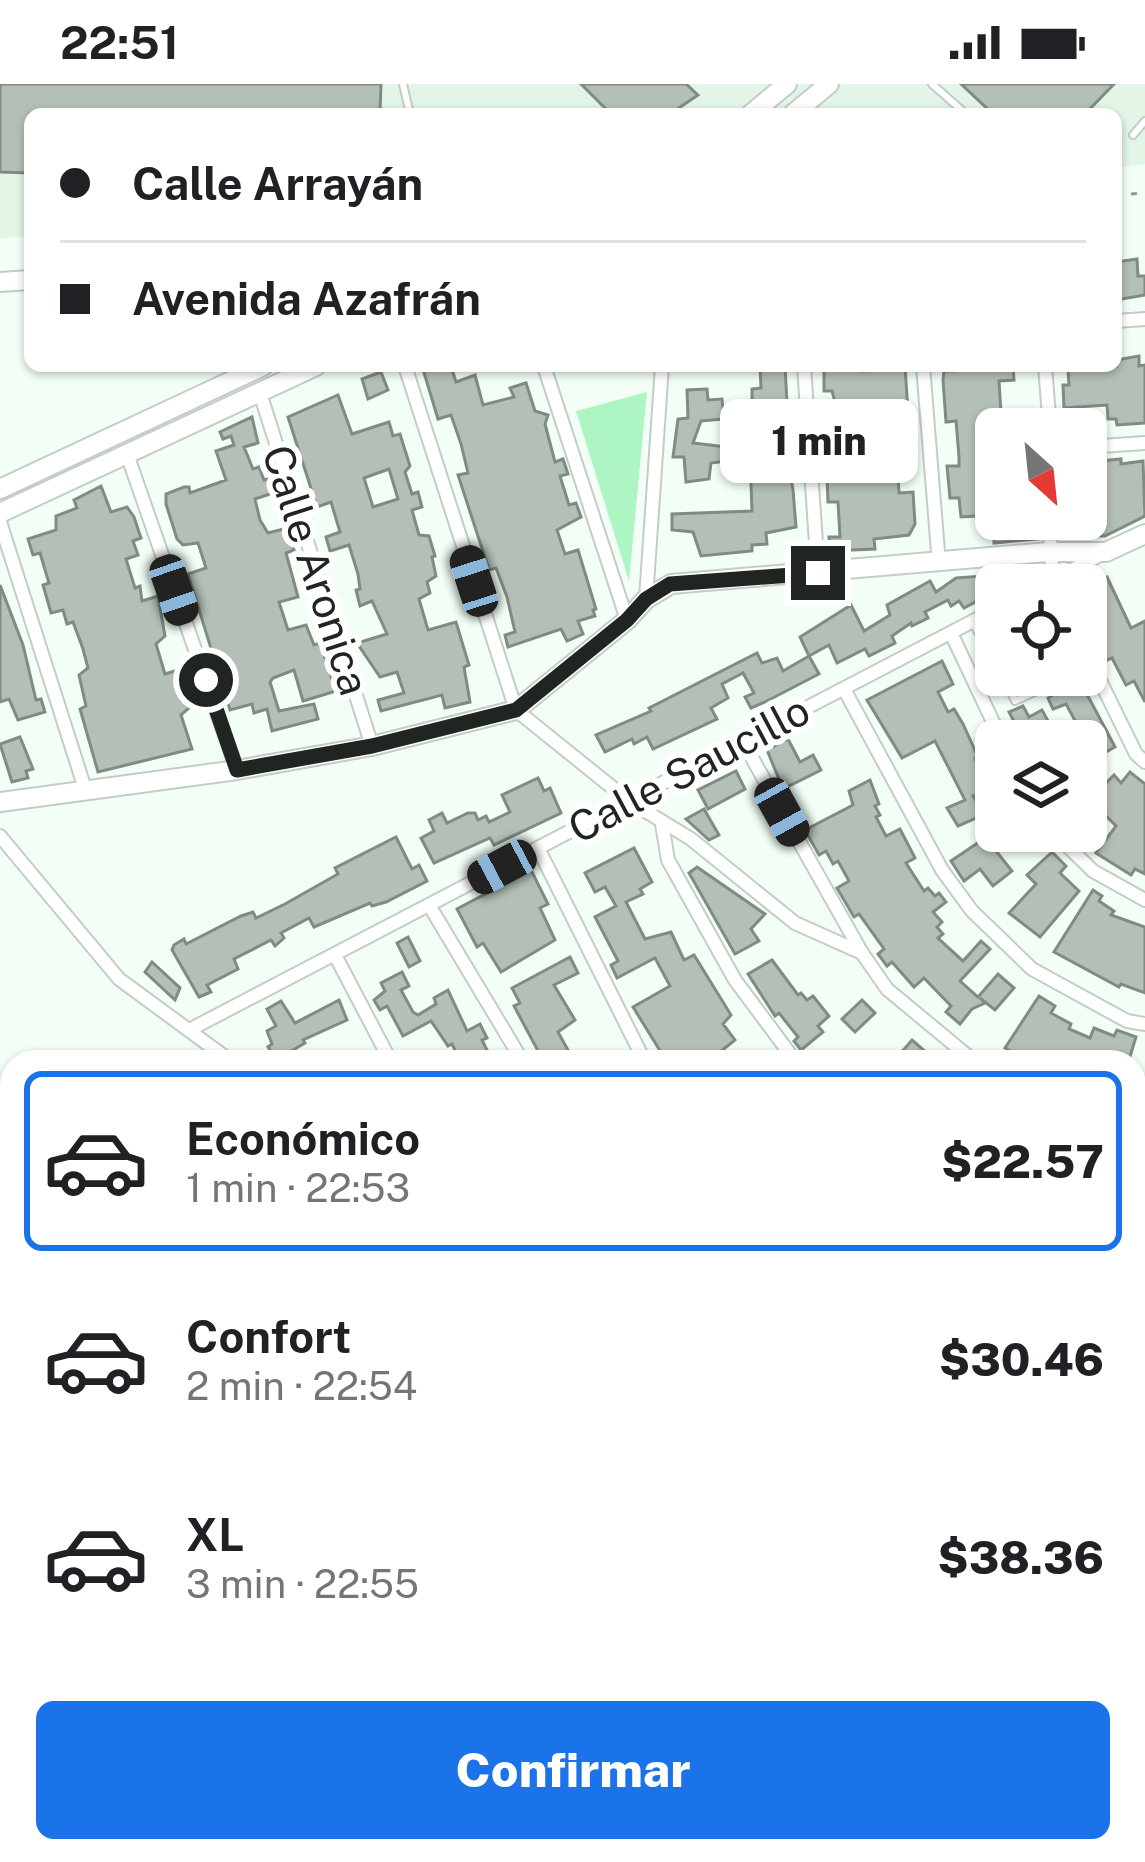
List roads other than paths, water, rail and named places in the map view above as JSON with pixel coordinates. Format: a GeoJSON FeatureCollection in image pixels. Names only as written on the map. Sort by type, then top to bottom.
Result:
{"type":"FeatureCollection","features":[{"type":"Feature","properties":{"kind":"street"},"geometry":{"type":"LineString","coordinates":[[758,108],[787,84]]}},
{"type":"Feature","properties":{"kind":"street"},"geometry":{"type":"LineString","coordinates":[[800,108],[830,84]]}},
{"type":"Feature","properties":{"kind":"street"},"geometry":{"type":"LineString","coordinates":[[0,489],[249,372]]}},
{"type":"Feature","properties":{"kind":"street"},"geometry":{"type":"LineString","coordinates":[[86,794],[0,518],[304,372]]}},
{"type":"Feature","properties":{"kind":"street"},"geometry":{"type":"LineString","coordinates":[[407,372],[516,710],[629,801],[691,839],[795,923],[862,953]]}},
{"type":"Feature","properties":{"kind":"street"},"geometry":{"type":"LineString","coordinates":[[546,372],[627,620]]}},
{"type":"Feature","properties":{"kind":"street"},"geometry":{"type":"LineString","coordinates":[[646,599],[662,372]]}},
{"type":"Feature","properties":{"kind":"street"},"geometry":{"type":"LineString","coordinates":[[804,372],[818,573]]}},
{"type":"Feature","properties":{"kind":"street"},"geometry":{"type":"LineString","coordinates":[[923,372],[939,564]]}},
{"type":"Feature","properties":{"kind":"street"},"geometry":{"type":"LineString","coordinates":[[1045,372],[1048,408]]}},
{"type":"Feature","properties":{"kind":"street","name":"Calle Aronica"},"geometry":{"type":"LineString","coordinates":[[260,393],[372,746]]}},
{"type":"Feature","properties":{"kind":"street"},"geometry":{"type":"LineString","coordinates":[[1107,445],[1145,442]]}},
{"type":"Feature","properties":{"kind":"street"},"geometry":{"type":"LineString","coordinates":[[127,454],[237,770]]}},
{"type":"Feature","properties":{"kind":"street"},"geometry":{"type":"LineString","coordinates":[[1085,564],[1145,534]]}},
{"type":"Feature","properties":{"kind":"street"},"geometry":{"type":"LineString","coordinates":[[1048,540],[1048,564]]}},
{"type":"Feature","properties":{"kind":"street"},"geometry":{"type":"LineString","coordinates":[[0,802],[86,794],[372,746],[516,710],[670,584],[1048,552],[1106,552]]}},
{"type":"Feature","properties":{"kind":"street","name":"Calle Saucillo"},"geometry":{"type":"LineString","coordinates":[[191,1029],[975,620]]}},
{"type":"Feature","properties":{"kind":"street"},"geometry":{"type":"LineString","coordinates":[[951,633],[992,720]]}},
{"type":"Feature","properties":{"kind":"street"},"geometry":{"type":"LineString","coordinates":[[844,688],[942,870],[972,911],[1032,969],[1127,1021],[1145,1024]]}},
{"type":"Feature","properties":{"kind":"street"},"geometry":{"type":"LineString","coordinates":[[1107,695],[1136,754],[1145,762]]}},
{"type":"Feature","properties":{"kind":"street"},"geometry":{"type":"LineString","coordinates":[[743,742],[887,989],[961,1050]]}},
{"type":"Feature","properties":{"kind":"street"},"geometry":{"type":"LineString","coordinates":[[662,824],[668,860],[735,980],[787,1050]]}},
{"type":"Feature","properties":{"kind":"street"},"geometry":{"type":"LineString","coordinates":[[0,836],[119,979],[217,1050]]}},
{"type":"Feature","properties":{"kind":"street"},"geometry":{"type":"LineString","coordinates":[[538,848],[639,1050]]}},
{"type":"Feature","properties":{"kind":"street"},"geometry":{"type":"LineString","coordinates":[[1074,852],[1093,871],[1145,899]]}},
{"type":"Feature","properties":{"kind":"street"},"geometry":{"type":"LineString","coordinates":[[429,905],[517,1050]]}},
{"type":"Feature","properties":{"kind":"street"},"geometry":{"type":"LineString","coordinates":[[334,955],[385,1050]]}},
{"type":"Feature","properties":{"kind":"lane"},"geometry":{"type":"LineString","coordinates":[[932,84],[959,108]]}},
{"type":"Feature","properties":{"kind":"lane"},"geometry":{"type":"LineString","coordinates":[[1133,135],[1145,122]]}},
{"type":"Feature","properties":{"kind":"lane"},"geometry":{"type":"LineString","coordinates":[[972,622],[975,627]]}}]}
